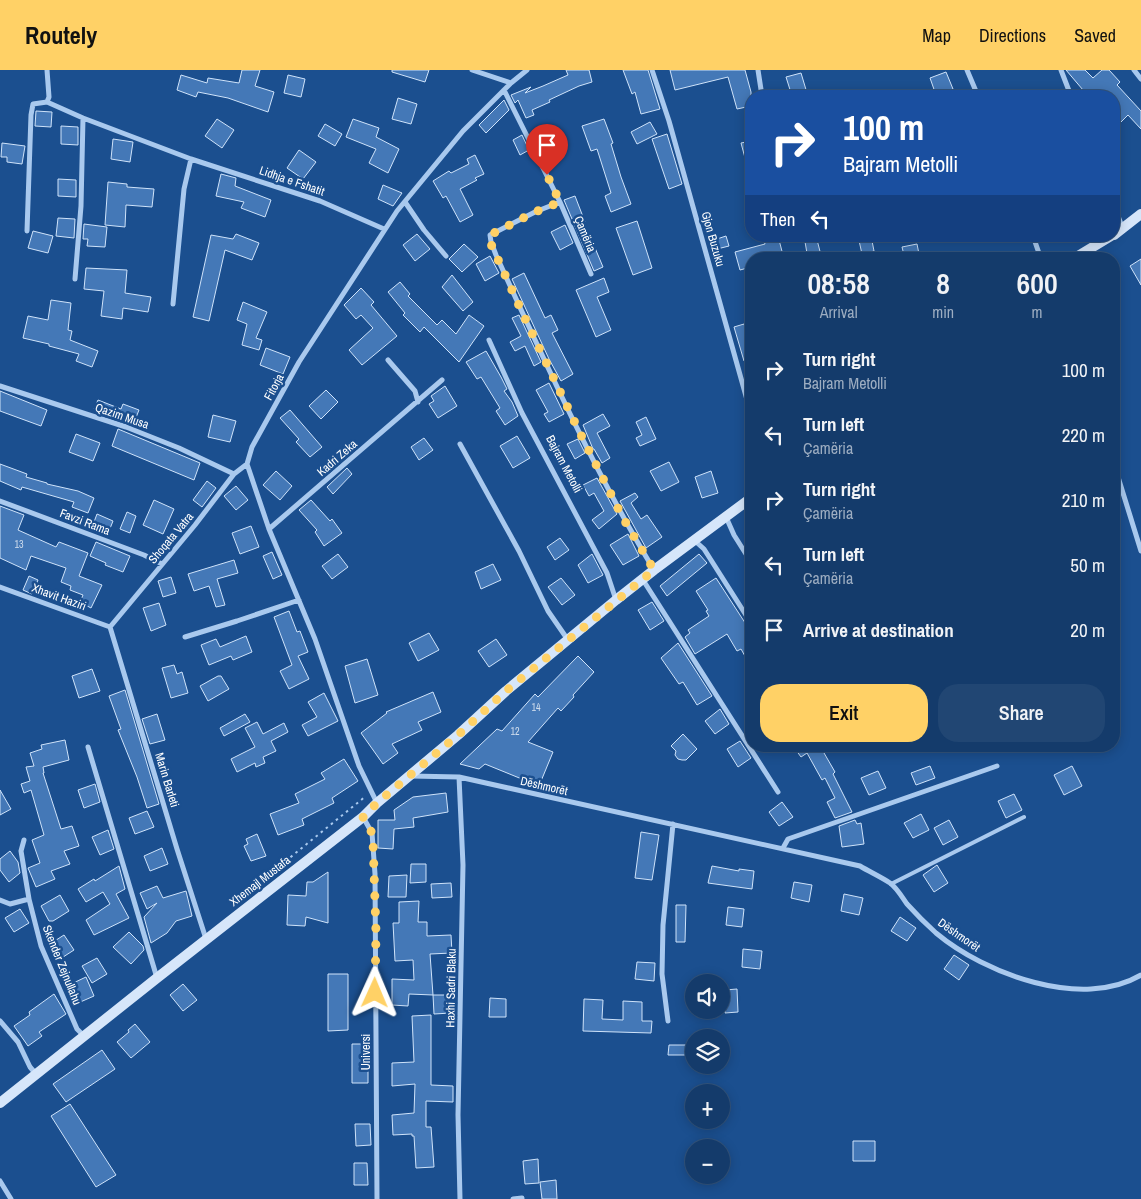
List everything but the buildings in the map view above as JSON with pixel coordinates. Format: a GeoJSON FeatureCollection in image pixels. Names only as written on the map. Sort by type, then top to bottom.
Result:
{"type":"FeatureCollection","features":[{"type":"Feature","properties":{"kind":"main road"},"geometry":{"type":"LineString","coordinates":[[1120,230],[1141,214]]}},
{"type":"Feature","properties":{"kind":"main road"},"geometry":{"type":"LineString","coordinates":[[1085,252],[1101,242]]}},
{"type":"Feature","properties":{"kind":"main road"},"geometry":{"type":"LineString","coordinates":[[377,803],[506,691],[569,641],[616,600],[745,503]]}},
{"type":"Feature","properties":{"kind":"main road","name":"Xhemajl Mustafa"},"geometry":{"type":"LineString","coordinates":[[0,1103],[363,817],[377,803]]}},
{"type":"Feature","properties":{"kind":"street"},"geometry":{"type":"LineString","coordinates":[[27,231],[30,121],[33,104],[47,102],[49,97],[48,70]]}},
{"type":"Feature","properties":{"kind":"street"},"geometry":{"type":"LineString","coordinates":[[472,70],[511,83]]}},
{"type":"Feature","properties":{"kind":"street","name":"Fitorja"},"geometry":{"type":"LineString","coordinates":[[247,464],[252,446],[299,362],[384,229],[428,172],[463,131],[511,83],[527,70]]}},
{"type":"Feature","properties":{"kind":"street","name":"Gjon Buzuku"},"geometry":{"type":"LineString","coordinates":[[652,70],[672,130],[745,392]]}},
{"type":"Feature","properties":{"kind":"street"},"geometry":{"type":"LineString","coordinates":[[758,70],[761,90]]}},
{"type":"Feature","properties":{"kind":"street"},"geometry":{"type":"LineString","coordinates":[[968,70],[976,90]]}},
{"type":"Feature","properties":{"kind":"street"},"geometry":{"type":"LineString","coordinates":[[1061,70],[1069,90]]}},
{"type":"Feature","properties":{"kind":"street"},"geometry":{"type":"LineString","coordinates":[[1134,70],[1141,79]]}},
{"type":"Feature","properties":{"kind":"street","name":"Çamëria"},"geometry":{"type":"LineString","coordinates":[[504,90],[560,202],[591,274]]}},
{"type":"Feature","properties":{"kind":"street","name":"Lidhja e Fshatit"},"geometry":{"type":"LineString","coordinates":[[47,102],[83,118],[191,159],[320,201],[384,229]]}},
{"type":"Feature","properties":{"kind":"street"},"geometry":{"type":"LineString","coordinates":[[75,279],[83,118]]}},
{"type":"Feature","properties":{"kind":"street"},"geometry":{"type":"LineString","coordinates":[[172,304],[184,189],[191,159]]}},
{"type":"Feature","properties":{"kind":"street"},"geometry":{"type":"LineString","coordinates":[[405,202],[424,230],[446,256]]}},
{"type":"Feature","properties":{"kind":"street"},"geometry":{"type":"LineString","coordinates":[[560,202],[535,212],[490,235],[490,242],[574,421],[623,518],[654,570]]}},
{"type":"Feature","properties":{"kind":"street","name":"Bajram Metolli"},"geometry":{"type":"LineString","coordinates":[[489,340],[526,421],[606,574],[616,600]]}},
{"type":"Feature","properties":{"kind":"street"},"geometry":{"type":"LineString","coordinates":[[388,360],[415,391],[418,402]]}},
{"type":"Feature","properties":{"kind":"street","name":"Kadri Zeka"},"geometry":{"type":"LineString","coordinates":[[270,529],[442,380]]}},
{"type":"Feature","properties":{"kind":"street","name":"Qazim Musa"},"geometry":{"type":"LineString","coordinates":[[0,386],[126,427],[180,448],[234,474]]}},
{"type":"Feature","properties":{"kind":"street"},"geometry":{"type":"LineString","coordinates":[[460,444],[515,543],[548,611],[569,641]]}},
{"type":"Feature","properties":{"kind":"street"},"geometry":{"type":"LineString","coordinates":[[247,464],[270,529],[315,639],[359,766],[377,803]]}},
{"type":"Feature","properties":{"kind":"street","name":"Shoqata Vatra"},"geometry":{"type":"LineString","coordinates":[[110,627],[195,525],[234,474],[247,464]]}},
{"type":"Feature","properties":{"kind":"street"},"geometry":{"type":"LineString","coordinates":[[1120,483],[1141,551]]}},
{"type":"Feature","properties":{"kind":"street","name":"Favzi Rama"},"geometry":{"type":"LineString","coordinates":[[0,500],[162,564]]}},
{"type":"Feature","properties":{"kind":"street"},"geometry":{"type":"LineString","coordinates":[[726,517],[745,552]]}},
{"type":"Feature","properties":{"kind":"street"},"geometry":{"type":"LineString","coordinates":[[694,540],[704,549],[745,614]]}},
{"type":"Feature","properties":{"kind":"street"},"geometry":{"type":"LineString","coordinates":[[643,580],[745,740]]}},
{"type":"Feature","properties":{"kind":"street","name":"Xhavit Haziri"},"geometry":{"type":"LineString","coordinates":[[0,587],[110,627]]}},
{"type":"Feature","properties":{"kind":"street"},"geometry":{"type":"LineString","coordinates":[[184,637],[299,600]]}},
{"type":"Feature","properties":{"kind":"street","name":"Marin Barleti"},"geometry":{"type":"LineString","coordinates":[[110,627],[206,939]]}},
{"type":"Feature","properties":{"kind":"street"},"geometry":{"type":"LineString","coordinates":[[88,747],[157,978]]}},
{"type":"Feature","properties":{"kind":"street"},"geometry":{"type":"LineString","coordinates":[[753,752],[778,792]]}},
{"type":"Feature","properties":{"kind":"street"},"geometry":{"type":"LineString","coordinates":[[783,848],[788,839],[997,766]]}},
{"type":"Feature","properties":{"kind":"street","name":"Dëshmorët"},"geometry":{"type":"LineString","coordinates":[[410,776],[459,777],[860,866],[891,884],[917,915],[936,933],[973,958],[1008,974],[1042,984],[1077,989],[1094,989],[1120,984],[1141,975]]}},
{"type":"Feature","properties":{"kind":"street","name":"Haxhi Sadri Blaku"},"geometry":{"type":"LineString","coordinates":[[459,777],[463,865],[458,1115],[460,1199]]}},
{"type":"Feature","properties":{"kind":"street","name":"Universi"},"geometry":{"type":"LineString","coordinates":[[363,817],[372,833],[375,874],[377,1199]]}},
{"type":"Feature","properties":{"kind":"street"},"geometry":{"type":"LineString","coordinates":[[668,1021],[662,974],[663,925],[673,824]]}},
{"type":"Feature","properties":{"kind":"street","name":"Skender Zejnullahu"},"geometry":{"type":"LineString","coordinates":[[24,840],[20,851],[29,899],[41,946],[77,1029],[84,1036]]}},
{"type":"Feature","properties":{"kind":"street"},"geometry":{"type":"LineString","coordinates":[[0,900],[10,904],[29,899]]}},
{"type":"Feature","properties":{"kind":"street"},"geometry":{"type":"LineString","coordinates":[[0,1021],[18,1042],[30,1067],[36,1074]]}},
{"type":"Feature","properties":{"kind":"street"},"geometry":{"type":"LineString","coordinates":[[0,1181],[10,1199]]}},
{"type":"Feature","properties":{"kind":"street"},"geometry":{"type":"LineString","coordinates":[[513,1199],[522,1198]]}},
{"type":"Feature","properties":{"kind":"lane"},"geometry":{"type":"LineString","coordinates":[[891,884],[1024,818]]}},
{"type":"Feature","properties":{"kind":"route"},"geometry":{"type":"LineString","coordinates":[[375,993],[376,932],[373,840],[372,833],[363,817],[506,691],[654,570],[623,518],[578,429],[490,242],[490,235],[535,212],[560,202],[547,175]]}}]}
